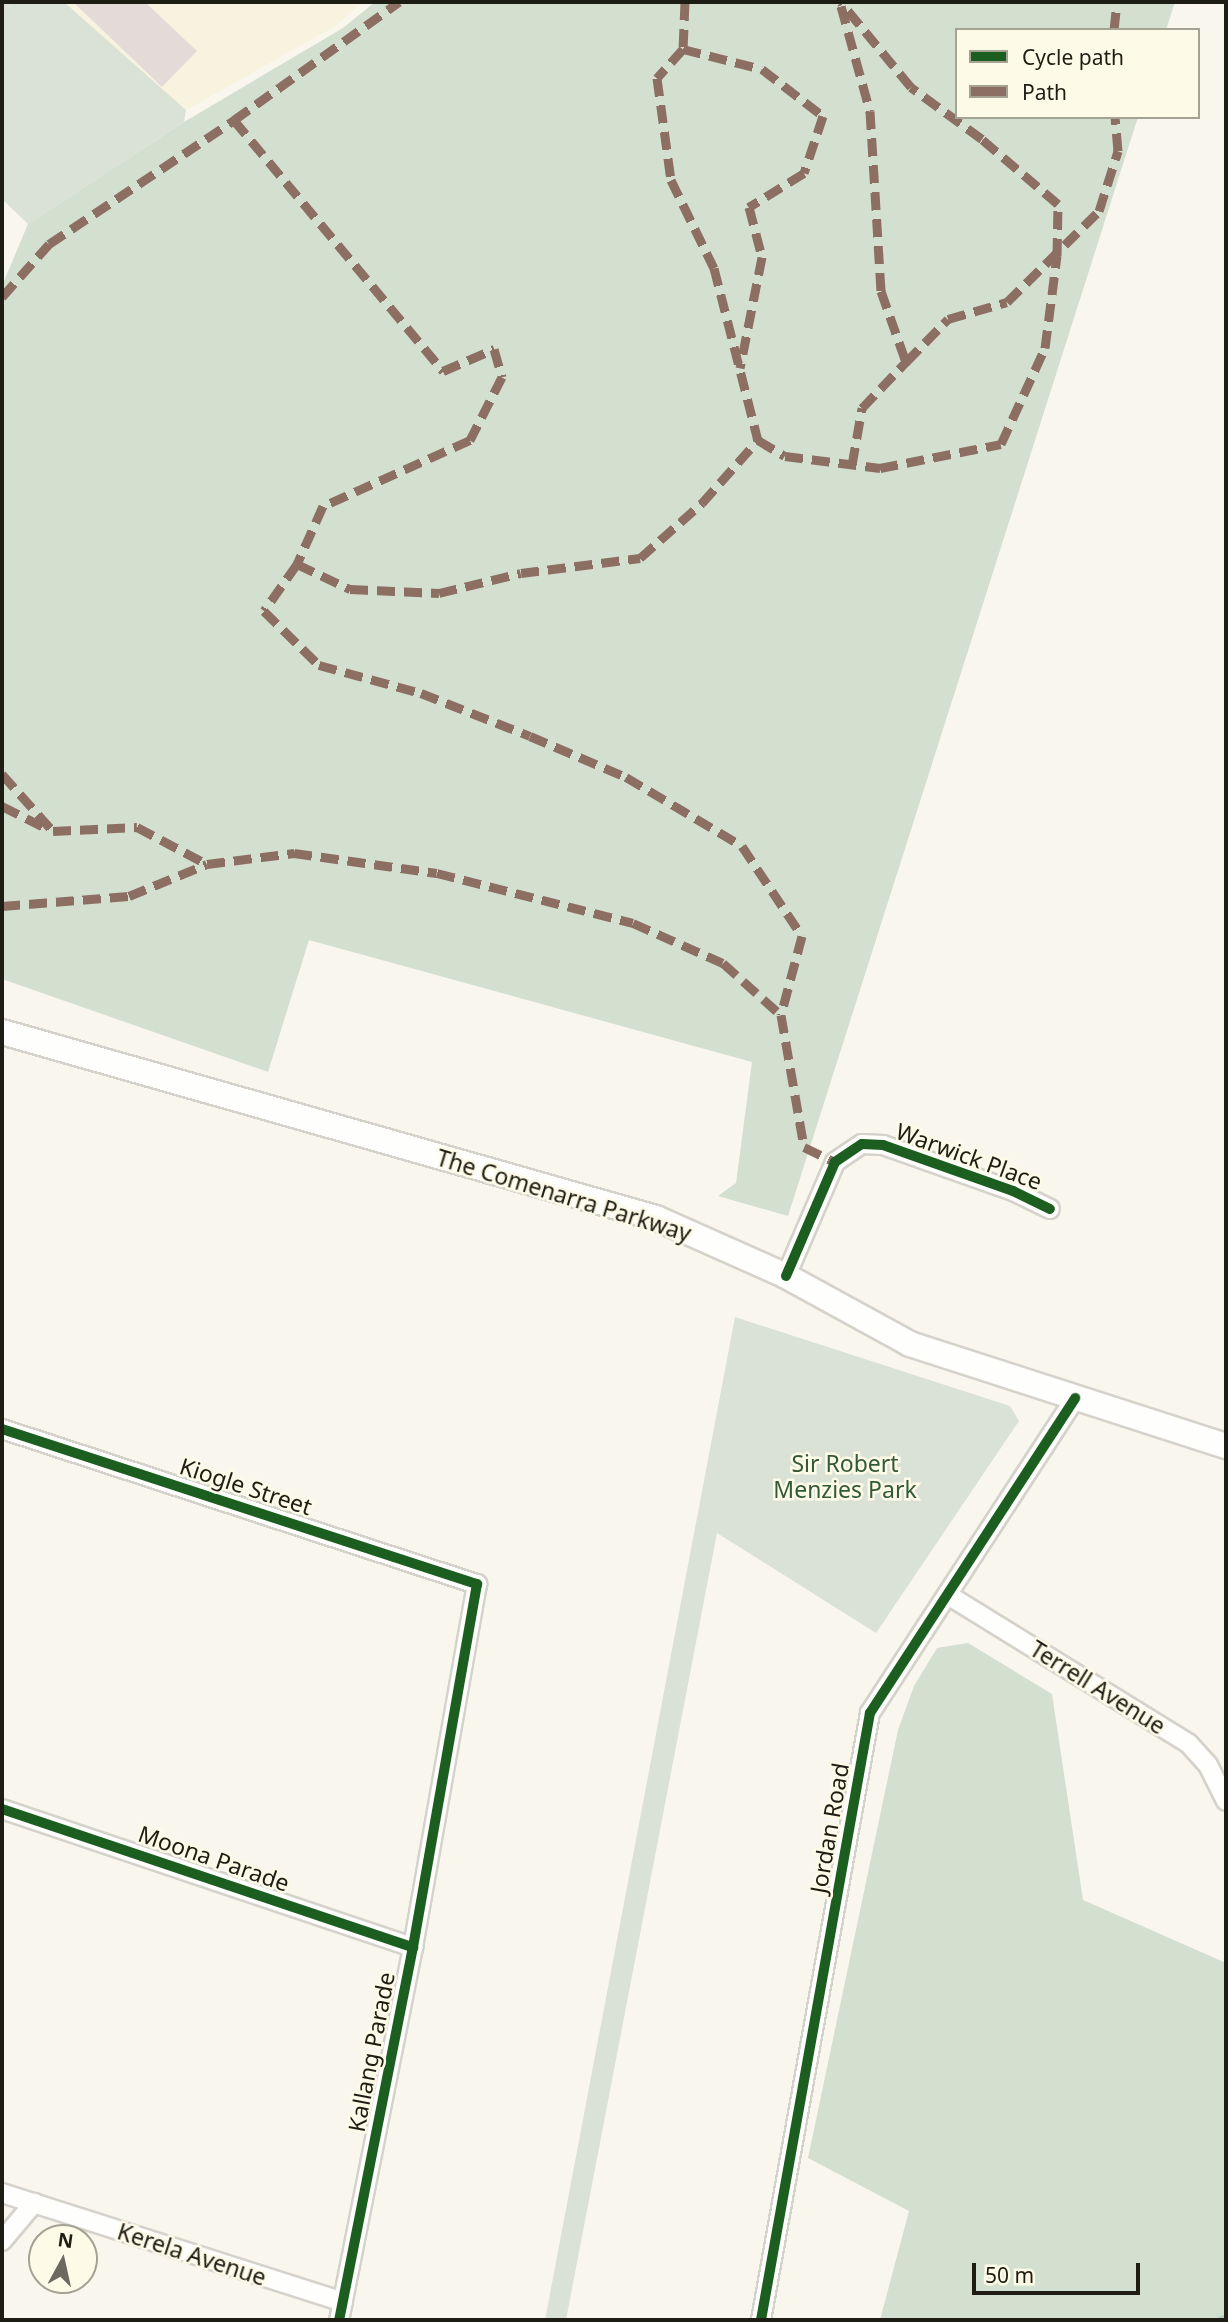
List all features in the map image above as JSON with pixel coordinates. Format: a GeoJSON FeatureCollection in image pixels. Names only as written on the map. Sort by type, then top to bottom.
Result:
{"type":"FeatureCollection","features":[{"type":"Feature","properties":{"kind":"main road","name":"The Comenarra Parkway"},"geometry":{"type":"LineString","coordinates":[[2,1032],[656,1218],[786,1276],[909,1344],[1226,1446]]}},
{"type":"Feature","properties":{"kind":"street","name":"Warwick Place"},"geometry":{"type":"LineString","coordinates":[[786,1276],[835,1162],[862,1144],[883,1145],[1013,1191],[1049,1209]]}},
{"type":"Feature","properties":{"kind":"street","name":"Jordan Road"},"geometry":{"type":"LineString","coordinates":[[761,2320],[870,1713],[1075,1398]]}},
{"type":"Feature","properties":{"kind":"street","name":"Kiogle Street"},"geometry":{"type":"LineString","coordinates":[[2,1429],[477,1584]]}},
{"type":"Feature","properties":{"kind":"street","name":"Kallang Parade"},"geometry":{"type":"LineString","coordinates":[[339,2320],[413,1947],[477,1584]]}},
{"type":"Feature","properties":{"kind":"street","name":"Terrell Avenue"},"geometry":{"type":"LineString","coordinates":[[948,1595],[1189,1744],[1208,1765],[1226,1801]]}},
{"type":"Feature","properties":{"kind":"street","name":"Moona Parade"},"geometry":{"type":"LineString","coordinates":[[2,1809],[413,1947]]}},
{"type":"Feature","properties":{"kind":"street","name":"Kerela Avenue"},"geometry":{"type":"LineString","coordinates":[[2,2193],[343,2302]]}},
{"type":"Feature","properties":{"kind":"street"},"geometry":{"type":"LineString","coordinates":[[2,2241],[34,2203]]}},
{"type":"Feature","properties":{"kind":"path"},"geometry":{"type":"LineString","coordinates":[[2,11],[10,2]]}},
{"type":"Feature","properties":{"kind":"shaded area"},"geometry":{"type":"Polygon","coordinates":[[[64,2],[364,2],[332,28],[186,110],[64,2]]]}},
{"type":"Feature","properties":{"kind":"green space"},"geometry":{"type":"Polygon","coordinates":[[[2,2],[64,2],[186,110],[184,122],[28,224],[2,199],[2,2]]]}},
{"type":"Feature","properties":{"kind":"green space"},"geometry":{"type":"Polygon","coordinates":[[[375,2],[1175,2],[1167,28],[955,28],[955,119],[1137,119],[788,1216],[718,1196],[736,1183],[752,1062],[309,940],[268,1072],[2,979],[2,286],[28,224],[184,122],[343,28],[375,2]]]}},
{"type":"Feature","properties":{"kind":"green space","name":"Sir Robert Menzies Park"},"geometry":{"type":"Polygon","coordinates":[[[735,1317],[1010,1406],[1019,1421],[876,1633],[717,1533],[566,2320],[545,2320],[735,1317]]]}},
{"type":"Feature","properties":{"kind":"green space"},"geometry":{"type":"Polygon","coordinates":[[[968,1643],[1052,1694],[1083,1900],[1226,1963],[1226,2320],[880,2320],[909,2211],[808,2158],[898,1730],[914,1686],[937,1648],[968,1643]]]}},
{"type":"Feature","properties":{"kind":"building"},"geometry":{"type":"Polygon","coordinates":[[[73,2],[145,2],[197,51],[162,87],[73,2]]]}},
{"type":"Feature","properties":{"kind":"waterway"},"geometry":{"type":"LineString","coordinates":[[1219,2320],[1226,2317]]}},
{"type":"Feature","properties":{"kind":"marked path"},"geometry":{"type":"LineString","coordinates":[[2,297],[49,244],[234,120],[399,2]]}},
{"type":"Feature","properties":{"kind":"marked path"},"geometry":{"type":"LineString","coordinates":[[685,2],[683,49],[657,78],[671,180],[714,268],[758,440]]}},
{"type":"Feature","properties":{"kind":"marked path"},"geometry":{"type":"LineString","coordinates":[[297,564],[350,589],[439,593],[521,573],[640,558],[702,503],[758,440],[785,456],[880,468],[1001,444],[1045,348],[1057,256],[1058,204],[982,139],[911,87],[841,2]]}},
{"type":"Feature","properties":{"kind":"marked path"},"geometry":{"type":"LineString","coordinates":[[1114,28],[1117,2]]}},
{"type":"Feature","properties":{"kind":"marked path"},"geometry":{"type":"LineString","coordinates":[[841,6],[870,111],[881,291],[906,362]]}},
{"type":"Feature","properties":{"kind":"marked path"},"geometry":{"type":"LineString","coordinates":[[683,49],[762,69],[823,116],[804,173],[749,207],[762,257],[740,368]]}},
{"type":"Feature","properties":{"kind":"marked path"},"geometry":{"type":"LineString","coordinates":[[852,465],[862,408],[906,362],[948,319],[1007,302],[1099,211],[1118,151],[1115,119]]}},
{"type":"Feature","properties":{"kind":"marked path"},"geometry":{"type":"LineString","coordinates":[[234,120],[443,371],[494,349],[502,377],[470,440],[323,506],[297,564],[264,611],[319,665],[421,693],[626,777],[742,846],[802,936],[781,1015],[804,1147],[835,1162]]}},
{"type":"Feature","properties":{"kind":"marked path"},"geometry":{"type":"LineString","coordinates":[[2,774],[53,831],[137,827],[207,864],[294,853],[437,873],[633,923],[723,963],[781,1015]]}},
{"type":"Feature","properties":{"kind":"marked path"},"geometry":{"type":"LineString","coordinates":[[2,806],[46,828]]}},
{"type":"Feature","properties":{"kind":"marked path"},"geometry":{"type":"LineString","coordinates":[[2,906],[129,896],[207,864]]}},
{"type":"Feature","properties":{"kind":"cycle path"},"geometry":{"type":"LineString","coordinates":[[786,1276],[835,1162],[862,1144],[883,1145],[1013,1191],[1050,1209]]}},
{"type":"Feature","properties":{"kind":"cycle path"},"geometry":{"type":"LineString","coordinates":[[761,2320],[870,1713],[1075,1398]]}},
{"type":"Feature","properties":{"kind":"cycle path"},"geometry":{"type":"LineString","coordinates":[[2,1429],[477,1584],[413,1947],[339,2320]]}},
{"type":"Feature","properties":{"kind":"cycle path"},"geometry":{"type":"LineString","coordinates":[[2,1809],[413,1947]]}}]}
